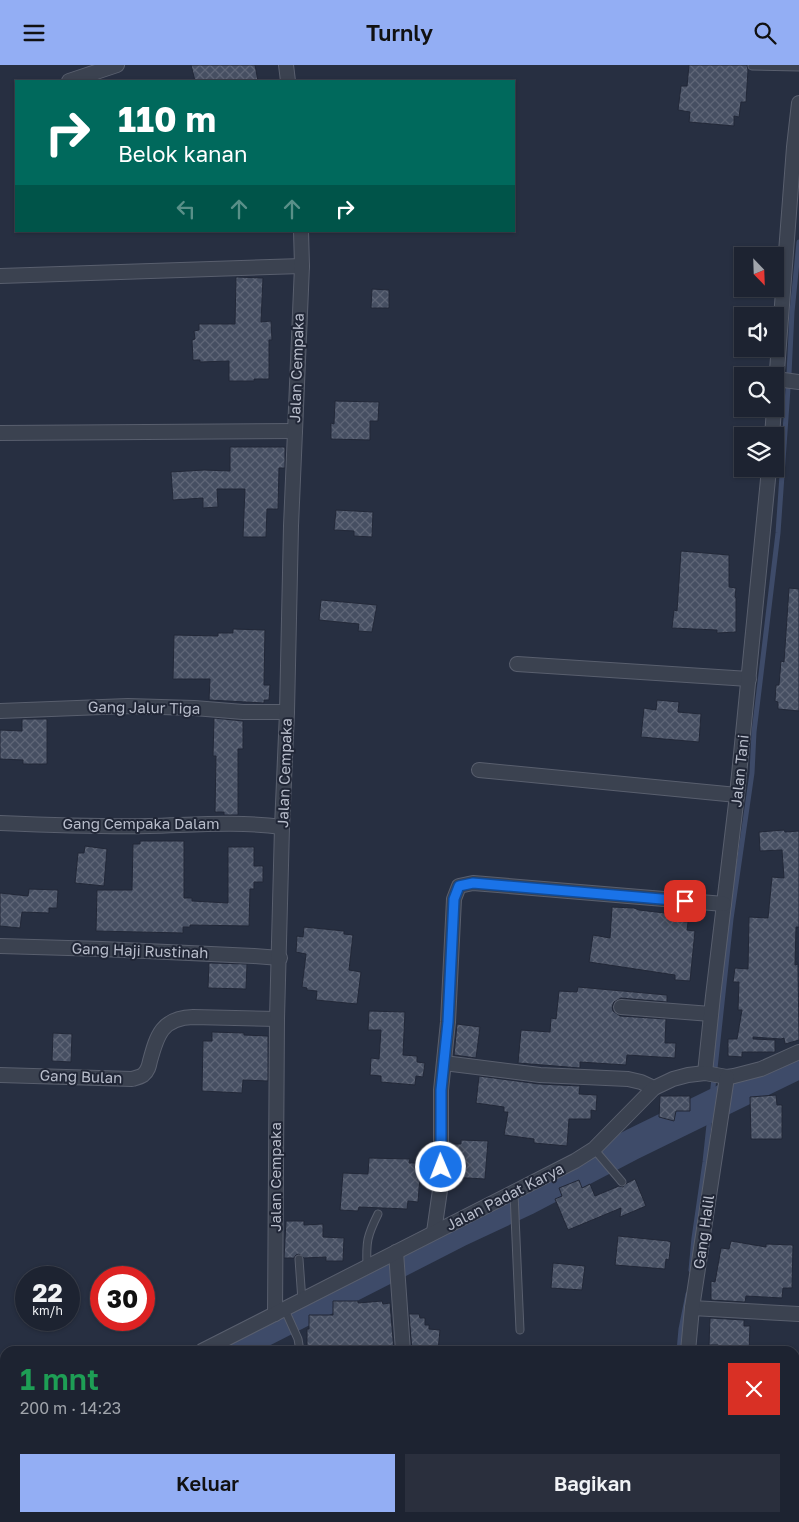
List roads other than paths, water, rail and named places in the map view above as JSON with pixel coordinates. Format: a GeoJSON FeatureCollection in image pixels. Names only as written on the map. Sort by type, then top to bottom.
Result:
{"type":"FeatureCollection","features":[{"type":"Feature","properties":{"kind":"street"},"geometry":{"type":"LineString","coordinates":[[72,80],[117,65]]}},
{"type":"Feature","properties":{"kind":"street"},"geometry":{"type":"LineString","coordinates":[[286,65],[288,80]]}},
{"type":"Feature","properties":{"kind":"street"},"geometry":{"type":"LineString","coordinates":[[781,367],[794,147],[799,103]]}},
{"type":"Feature","properties":{"kind":"street","name":"Jalan Cempaka"},"geometry":{"type":"LineString","coordinates":[[282,1313],[277,1019],[295,431],[302,266],[301,232]]}},
{"type":"Feature","properties":{"kind":"street"},"geometry":{"type":"LineString","coordinates":[[0,276],[302,266]]}},
{"type":"Feature","properties":{"kind":"street"},"geometry":{"type":"LineString","coordinates":[[784,380],[799,382]]}},
{"type":"Feature","properties":{"kind":"street"},"geometry":{"type":"LineString","coordinates":[[0,433],[295,431]]}},
{"type":"Feature","properties":{"kind":"street","name":"Jalan Tani"},"geometry":{"type":"LineString","coordinates":[[717,1077],[708,1056],[711,1014],[737,795],[768,477]]}},
{"type":"Feature","properties":{"kind":"street"},"geometry":{"type":"LineString","coordinates":[[517,664],[749,679]]}},
{"type":"Feature","properties":{"kind":"street","name":"Gang Jalur Tiga"},"geometry":{"type":"LineString","coordinates":[[0,711],[128,706],[287,712]]}},
{"type":"Feature","properties":{"kind":"street"},"geometry":{"type":"LineString","coordinates":[[479,770],[737,795]]}},
{"type":"Feature","properties":{"kind":"street","name":"Gang Cempaka Dalam"},"geometry":{"type":"LineString","coordinates":[[0,823],[149,826],[263,824],[282,827]]}},
{"type":"Feature","properties":{"kind":"street"},"geometry":{"type":"LineString","coordinates":[[434,1232],[441,1183],[440,1121],[454,899],[459,886],[473,883],[724,904]]}},
{"type":"Feature","properties":{"kind":"street","name":"Gang Haji Rustinah"},"geometry":{"type":"LineString","coordinates":[[0,946],[254,956],[280,959]]}},
{"type":"Feature","properties":{"kind":"street"},"geometry":{"type":"LineString","coordinates":[[621,1007],[711,1014]]}},
{"type":"Feature","properties":{"kind":"street","name":"Gang Bulan"},"geometry":{"type":"LineString","coordinates":[[0,1075],[132,1079],[143,1075],[148,1069],[154,1046],[161,1030],[170,1022],[192,1017],[277,1019]]}},
{"type":"Feature","properties":{"kind":"street","name":"Jalan Padat Karya"},"geometry":{"type":"LineString","coordinates":[[213,1346],[282,1313],[367,1266],[434,1232],[514,1197],[575,1161],[597,1152],[654,1088],[688,1075],[717,1077],[761,1069],[799,1052]]}},
{"type":"Feature","properties":{"kind":"street"},"geometry":{"type":"LineString","coordinates":[[444,1063],[540,1075],[628,1079],[654,1088]]}},
{"type":"Feature","properties":{"kind":"street","name":"Gang Halil"},"geometry":{"type":"LineString","coordinates":[[688,1346],[692,1308],[721,1113],[717,1077]]}},
{"type":"Feature","properties":{"kind":"street"},"geometry":{"type":"LineString","coordinates":[[396,1251],[403,1346]]}},
{"type":"Feature","properties":{"kind":"street"},"geometry":{"type":"LineString","coordinates":[[692,1308],[799,1313]]}},
{"type":"Feature","properties":{"kind":"lane"},"geometry":{"type":"LineString","coordinates":[[752,66],[799,67]]}},
{"type":"Feature","properties":{"kind":"lane"},"geometry":{"type":"LineString","coordinates":[[597,1152],[622,1182]]}},
{"type":"Feature","properties":{"kind":"lane"},"geometry":{"type":"LineString","coordinates":[[514,1197],[520,1330]]}},
{"type":"Feature","properties":{"kind":"lane"},"geometry":{"type":"LineString","coordinates":[[367,1266],[366,1241],[378,1214]]}},
{"type":"Feature","properties":{"kind":"lane"},"geometry":{"type":"LineString","coordinates":[[299,1259],[302,1301]]}},
{"type":"Feature","properties":{"kind":"lane"},"geometry":{"type":"LineString","coordinates":[[282,1313],[292,1326],[299,1346]]}},
{"type":"Feature","properties":{"kind":"waterway"},"geometry":{"type":"LineString","coordinates":[[691,1270],[705,1162],[731,919],[752,773],[754,732],[778,533],[792,312],[799,242]]}},
{"type":"Feature","properties":{"kind":"waterway"},"geometry":{"type":"LineString","coordinates":[[235,1346],[460,1231],[526,1200],[633,1144],[799,1063]]}},
{"type":"Feature","properties":{"kind":"waterway"},"geometry":{"type":"LineString","coordinates":[[679,1346],[688,1294]]}}]}
